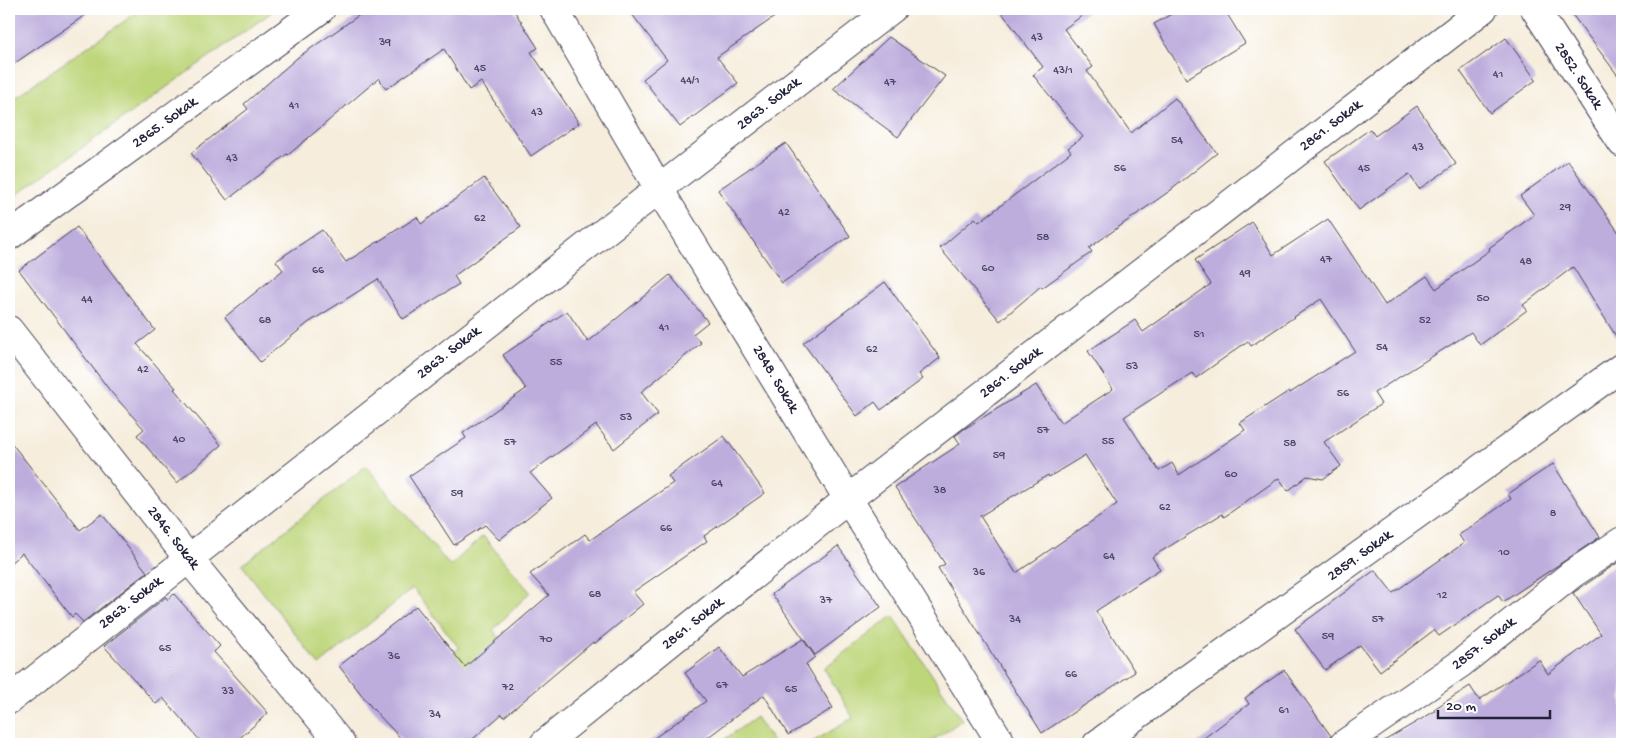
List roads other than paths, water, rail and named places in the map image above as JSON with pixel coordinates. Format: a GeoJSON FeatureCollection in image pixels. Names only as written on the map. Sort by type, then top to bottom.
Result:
{"type":"FeatureCollection","features":[{"type":"Feature","properties":{"kind":"street","name":"2865. Sokak"},"geometry":{"type":"LineString","coordinates":[[9,236],[322,9]]}},
{"type":"Feature","properties":{"kind":"street","name":"2848. Sokak"},"geometry":{"type":"LineString","coordinates":[[554,9],[659,188],[848,499],[1002,744]]}},
{"type":"Feature","properties":{"kind":"street","name":"2863. Sokak"},"geometry":{"type":"LineString","coordinates":[[9,700],[659,188],[892,9]]}},
{"type":"Feature","properties":{"kind":"street","name":"2861. Sokak"},"geometry":{"type":"LineString","coordinates":[[544,744],[848,499],[1483,9]]}},
{"type":"Feature","properties":{"kind":"street","name":"2852. Sokak"},"geometry":{"type":"LineString","coordinates":[[1534,9],[1622,143]]}},
{"type":"Feature","properties":{"kind":"street","name":"2846. Sokak"},"geometry":{"type":"LineString","coordinates":[[9,330],[188,558],[341,744]]}},
{"type":"Feature","properties":{"kind":"street","name":"2859. Sokak"},"geometry":{"type":"LineString","coordinates":[[1097,744],[1622,367]]}},
{"type":"Feature","properties":{"kind":"street","name":"2857. Sokak"},"geometry":{"type":"LineString","coordinates":[[1344,744],[1460,664],[1572,574],[1622,541]]}}]}
